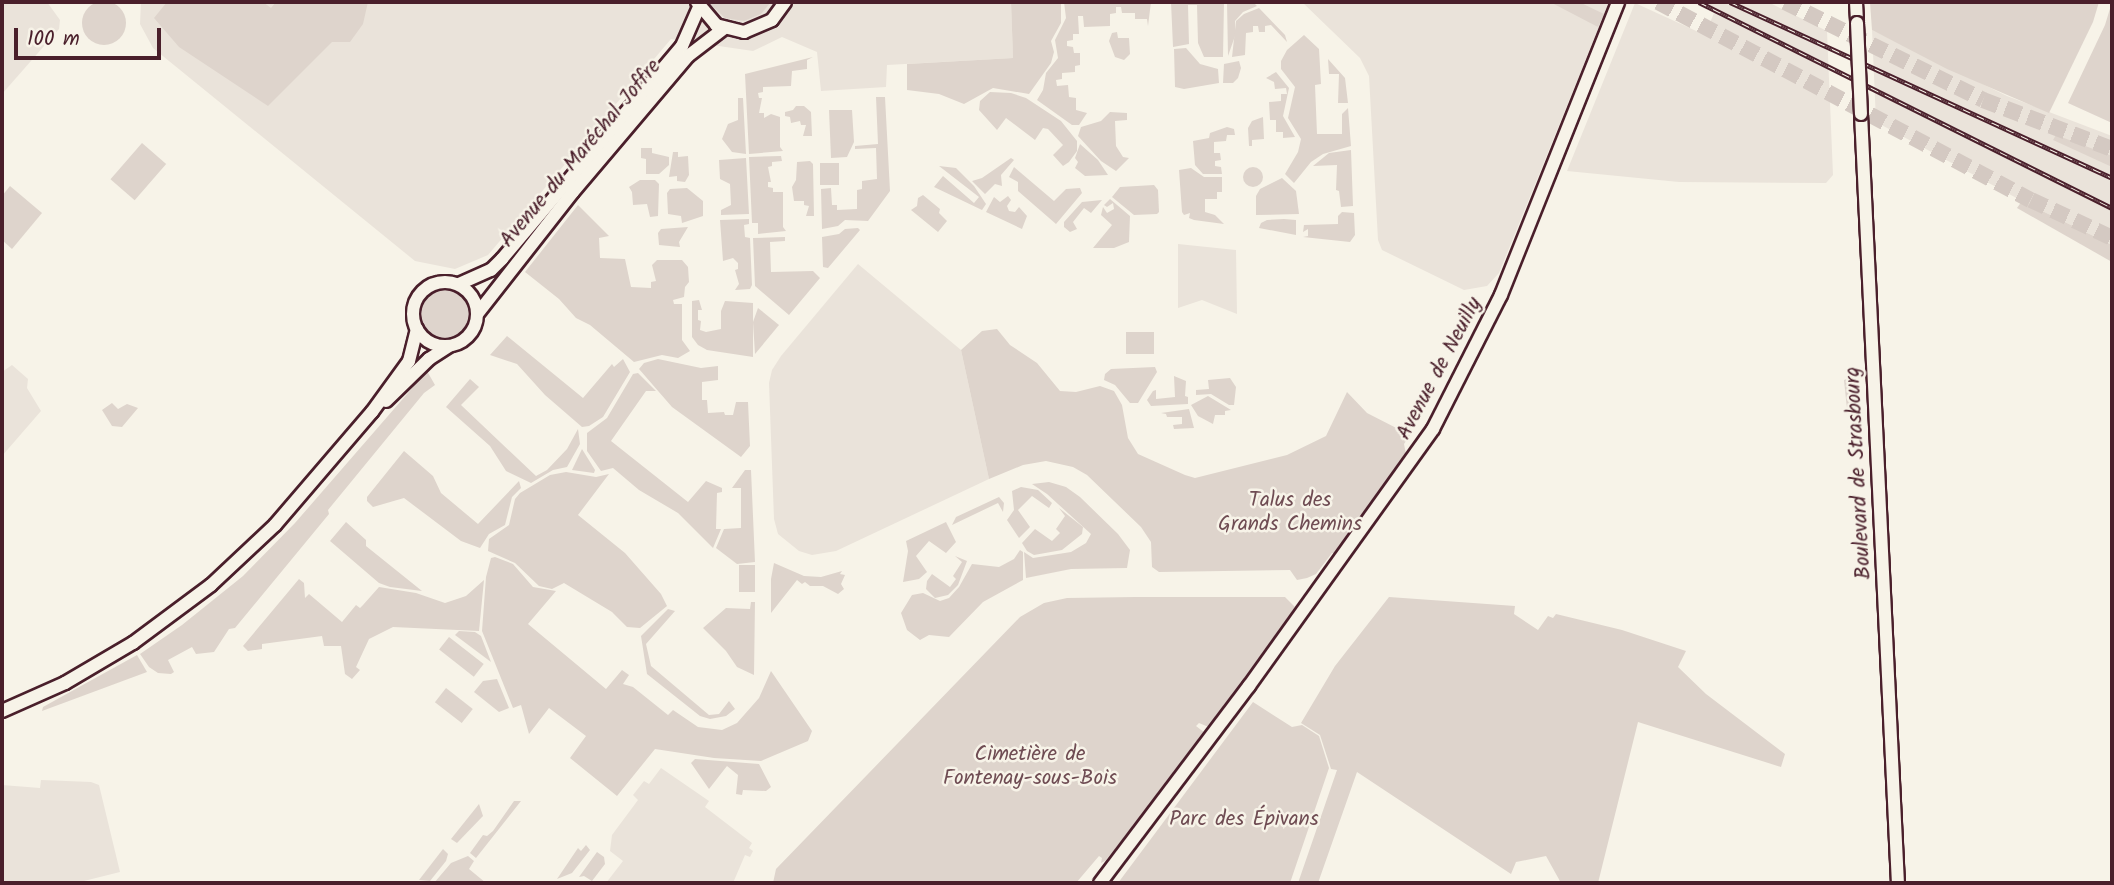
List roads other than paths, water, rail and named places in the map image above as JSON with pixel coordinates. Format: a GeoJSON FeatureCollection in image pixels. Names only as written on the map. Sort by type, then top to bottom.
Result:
{"type":"FeatureCollection","features":[{"type":"Feature","properties":{"kind":"main road"},"geometry":{"type":"LineString","coordinates":[[698,4],[709,19],[723,29],[744,32],[764,26],[779,13],[785,2]]}},
{"type":"Feature","properties":{"kind":"main road","name":"Boulevard de Strasbourg"},"geometry":{"type":"LineString","coordinates":[[1856,2],[1898,883]]}},
{"type":"Feature","properties":{"kind":"main road","name":"Avenue du Maréchal Joffre"},"geometry":{"type":"LineString","coordinates":[[459,284],[476,278],[502,259],[682,46],[698,4]]}},
{"type":"Feature","properties":{"kind":"main road","name":"Avenue de Neuilly"},"geometry":{"type":"LineString","coordinates":[[1100,883],[1213,736],[1433,429],[1501,295],[1616,7]]}},
{"type":"Feature","properties":{"kind":"main road","name":"Avenue du Maréchal Joffre"},"geometry":{"type":"LineString","coordinates":[[478,313],[573,192],[688,56],[723,29]]}},
{"type":"Feature","properties":{"kind":"main road"},"geometry":{"type":"LineString","coordinates":[[2,711],[65,683],[130,644],[211,584],[275,525],[372,412],[409,361],[417,329],[413,308],[421,292],[439,282],[459,284],[473,298],[478,313],[472,331],[465,339],[429,359],[372,412]]}},
{"type":"Feature","properties":{"kind":"main road"},"geometry":{"type":"LineString","coordinates":[[417,329],[430,343],[449,346]]}},
{"type":"Feature","properties":{"kind":"tunnel"},"geometry":{"type":"LineString","coordinates":[[1658,2],[2031,200],[2112,238]]}},
{"type":"Feature","properties":{"kind":"tunnel"},"geometry":{"type":"LineString","coordinates":[[1785,2],[1983,100],[2112,149]]}},
{"type":"Feature","properties":{"kind":"railway"},"geometry":{"type":"LineString","coordinates":[[1699,2],[2112,208]]}},
{"type":"Feature","properties":{"kind":"railway"},"geometry":{"type":"LineString","coordinates":[[1730,2],[2112,178]]}},
{"type":"Feature","properties":{"kind":"park label","name":"Talus des Grands Chemins"},"geometry":{"type":"Point","coordinates":[1290,513]}},
{"type":"Feature","properties":{"kind":"park label","name":"Cimetière de Fontenay-sous-Bois"},"geometry":{"type":"Point","coordinates":[1030,767]}},
{"type":"Feature","properties":{"kind":"park label","name":"Parc des Épivans"},"geometry":{"type":"Point","coordinates":[1244,820]}}]}
